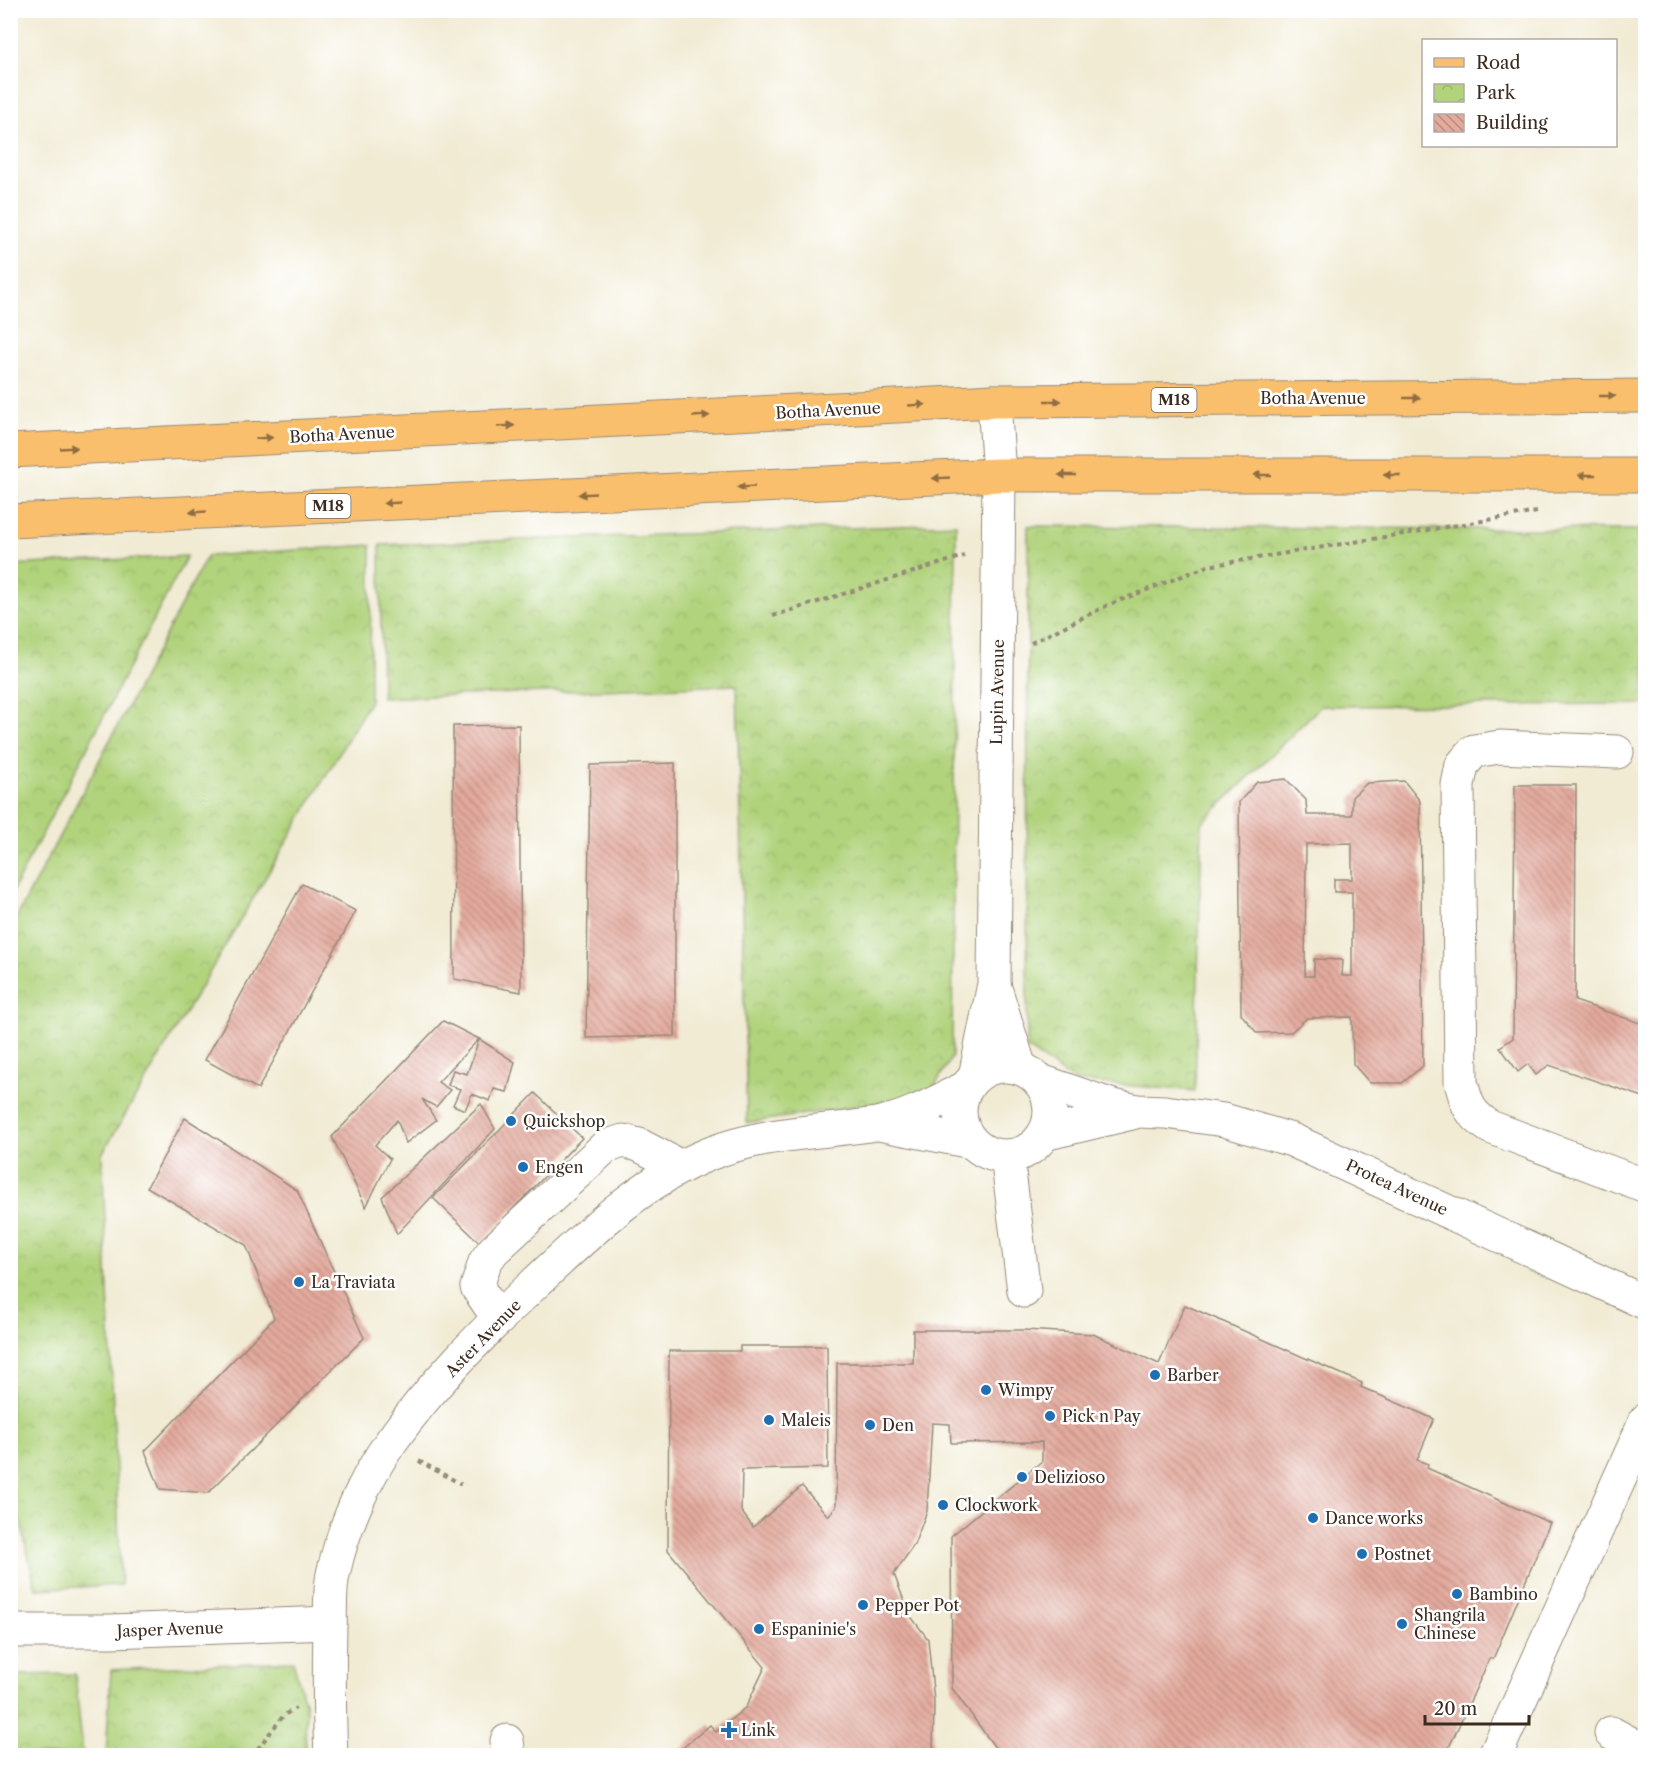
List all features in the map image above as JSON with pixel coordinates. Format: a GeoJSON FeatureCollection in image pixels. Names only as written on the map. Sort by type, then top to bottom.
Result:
{"type":"FeatureCollection","features":[{"type":"Feature","properties":{"kind":"main road","name":"Botha Avenue"},"geometry":{"type":"LineString","coordinates":[[10,451],[994,401],[1646,396]]}},
{"type":"Feature","properties":{"kind":"main road","name":"M18"},"geometry":{"type":"LineString","coordinates":[[10,521],[999,475],[1646,475]]}},
{"type":"Feature","properties":{"kind":"street","name":"Lupin Avenue"},"geometry":{"type":"LineString","coordinates":[[971,1082],[994,984],[999,475],[994,401]]}},
{"type":"Feature","properties":{"kind":"street"},"geometry":{"type":"LineString","coordinates":[[1617,752],[1500,747],[1474,751],[1462,765],[1458,785],[1461,1082],[1467,1106],[1476,1117],[1490,1127],[1646,1186]]}},
{"type":"Feature","properties":{"kind":"street","name":"Lupin Avenue"},"geometry":{"type":"LineString","coordinates":[[994,984],[1029,1074]]}},
{"type":"Feature","properties":{"kind":"street"},"geometry":{"type":"LineString","coordinates":[[998,1066],[1029,1074],[1045,1089],[1050,1112],[1044,1134],[1028,1150],[1007,1156],[994,1155],[972,1142],[965,1132],[960,1109],[971,1082],[986,1069],[998,1066]]}},
{"type":"Feature","properties":{"kind":"street","name":"Protea Avenue"},"geometry":{"type":"LineString","coordinates":[[1029,1074],[1084,1098],[1137,1111],[1165,1112],[1224,1120],[1292,1140],[1646,1303]]}},
{"type":"Feature","properties":{"kind":"street","name":"Aster Avenue"},"geometry":{"type":"LineString","coordinates":[[331,1755],[328,1689],[330,1623],[334,1570],[344,1539],[367,1482],[389,1445],[410,1417],[499,1319],[615,1209],[659,1178],[711,1153],[775,1135],[878,1124],[916,1111],[971,1082]]}},
{"type":"Feature","properties":{"kind":"street","name":"Protea Avenue"},"geometry":{"type":"LineString","coordinates":[[1044,1134],[1137,1111]]}},
{"type":"Feature","properties":{"kind":"street","name":"Aster Avenue"},"geometry":{"type":"LineString","coordinates":[[878,1124],[972,1142]]}},
{"type":"Feature","properties":{"kind":"street"},"geometry":{"type":"LineString","coordinates":[[499,1319],[477,1287],[485,1262],[493,1251],[606,1147],[623,1142],[639,1145],[681,1167]]}},
{"type":"Feature","properties":{"kind":"street"},"geometry":{"type":"LineString","coordinates":[[1007,1156],[1024,1291]]}},
{"type":"Feature","properties":{"kind":"street"},"geometry":{"type":"LineString","coordinates":[[1495,1755],[1646,1420]]}},
{"type":"Feature","properties":{"kind":"street","name":"Jasper Avenue"},"geometry":{"type":"LineString","coordinates":[[10,1631],[111,1631],[330,1623]]}},
{"type":"Feature","properties":{"kind":"street"},"geometry":{"type":"LineString","coordinates":[[1611,1733],[1639,1748],[1646,1744]]}},
{"type":"Feature","properties":{"kind":"path"},"geometry":{"type":"LineString","coordinates":[[997,660],[1108,605],[1208,566],[1538,511]]}},
{"type":"Feature","properties":{"kind":"path"},"geometry":{"type":"LineString","coordinates":[[772,616],[998,546]]}},
{"type":"Feature","properties":{"kind":"path"},"geometry":{"type":"LineString","coordinates":[[389,1445],[461,1484]]}},
{"type":"Feature","properties":{"kind":"path"},"geometry":{"type":"LineString","coordinates":[[252,1755],[284,1715],[328,1689]]}},
{"type":"Feature","properties":{"kind":"green space"},"geometry":{"type":"Polygon","coordinates":[[[956,524],[952,1057],[929,1095],[747,1123],[737,685],[382,698],[380,545],[956,524]]]}},
{"type":"Feature","properties":{"kind":"green space"},"geometry":{"type":"Polygon","coordinates":[[[1028,526],[1645,530],[1645,704],[1321,706],[1202,823],[1195,1091],[1074,1081],[1027,1048],[1028,526]]]}},
{"type":"Feature","properties":{"kind":"green space"},"geometry":{"type":"Polygon","coordinates":[[[371,545],[370,701],[102,1154],[121,1585],[36,1589],[10,1477],[11,928],[207,556],[371,545]]]}},
{"type":"Feature","properties":{"kind":"green space"},"geometry":{"type":"Polygon","coordinates":[[[187,556],[11,894],[11,565],[187,556]]]}},
{"type":"Feature","properties":{"kind":"green space"},"geometry":{"type":"Polygon","coordinates":[[[293,1661],[306,1706],[305,1755],[106,1755],[111,1670],[293,1661]]]}},
{"type":"Feature","properties":{"kind":"green space"},"geometry":{"type":"Polygon","coordinates":[[[75,1674],[83,1755],[11,1755],[11,1675],[75,1674]]]}},
{"type":"Feature","properties":{"kind":"building"},"geometry":{"type":"Polygon","coordinates":[[[519,725],[521,992],[454,979],[453,726],[519,725]]]}},
{"type":"Feature","properties":{"kind":"building"},"geometry":{"type":"Polygon","coordinates":[[[675,763],[675,1036],[586,1038],[590,765],[675,763]]]}},
{"type":"Feature","properties":{"kind":"building"},"geometry":{"type":"Polygon","coordinates":[[[1286,779],[1306,800],[1307,815],[1352,815],[1352,797],[1367,783],[1404,781],[1420,801],[1423,1066],[1402,1083],[1370,1083],[1353,1064],[1352,1017],[1307,1018],[1291,1032],[1257,1033],[1241,1014],[1239,802],[1257,782],[1286,779]],[[1352,843],[1306,844],[1305,976],[1314,976],[1314,959],[1343,960],[1342,976],[1352,976],[1352,892],[1334,892],[1334,879],[1352,879],[1352,843]]]}},
{"type":"Feature","properties":{"kind":"building"},"geometry":{"type":"Polygon","coordinates":[[[1515,785],[1576,785],[1575,1001],[1646,1025],[1646,1098],[1549,1065],[1536,1075],[1528,1064],[1518,1072],[1500,1047],[1513,1038],[1515,785]]]}},
{"type":"Feature","properties":{"kind":"building"},"geometry":{"type":"Polygon","coordinates":[[[302,884],[356,911],[258,1089],[205,1060],[302,884]]]}},
{"type":"Feature","properties":{"kind":"building"},"geometry":{"type":"Polygon","coordinates":[[[443,1021],[479,1039],[438,1082],[450,1090],[436,1107],[422,1099],[436,1120],[406,1143],[397,1120],[375,1145],[390,1159],[366,1207],[332,1137],[443,1021]]]}},
{"type":"Feature","properties":{"kind":"building"},"geometry":{"type":"Polygon","coordinates":[[[479,1039],[515,1062],[507,1092],[494,1089],[490,1101],[472,1094],[465,1110],[453,1105],[460,1089],[448,1085],[453,1070],[467,1074],[479,1039]]]}},
{"type":"Feature","properties":{"kind":"building"},"geometry":{"type":"Polygon","coordinates":[[[535,1093],[582,1138],[480,1243],[433,1198],[535,1093]]]}},
{"type":"Feature","properties":{"kind":"building"},"geometry":{"type":"Polygon","coordinates":[[[481,1104],[495,1129],[397,1234],[382,1197],[481,1104]]]}},
{"type":"Feature","properties":{"kind":"building","name":"La Traviata"},"geometry":{"type":"Polygon","coordinates":[[[185,1118],[297,1190],[364,1338],[208,1493],[160,1489],[145,1451],[274,1318],[246,1245],[147,1187],[185,1118]]]}},
{"type":"Feature","properties":{"kind":"building"},"geometry":{"type":"Polygon","coordinates":[[[1185,1305],[1362,1383],[1361,1387],[1434,1419],[1417,1460],[1428,1464],[1427,1468],[1550,1523],[1493,1659],[1490,1658],[1445,1756],[1001,1756],[952,1688],[951,1536],[1042,1461],[1042,1442],[951,1443],[950,1424],[932,1423],[927,1511],[914,1545],[894,1574],[909,1614],[928,1639],[934,1701],[933,1756],[673,1756],[710,1725],[716,1732],[746,1707],[765,1667],[668,1550],[669,1351],[740,1351],[740,1346],[827,1346],[828,1468],[742,1470],[741,1511],[753,1527],[802,1486],[828,1516],[836,1507],[837,1363],[913,1363],[913,1330],[1024,1330],[1093,1334],[1159,1364],[1185,1305]]]}},
{"type":"Feature","properties":{"kind":"place","name":"Quickshop"},"geometry":{"type":"Point","coordinates":[511,1121]}},
{"type":"Feature","properties":{"kind":"place","name":"Engen"},"geometry":{"type":"Point","coordinates":[523,1167]}},
{"type":"Feature","properties":{"kind":"place","name":"La Traviata"},"geometry":{"type":"Point","coordinates":[299,1282]}},
{"type":"Feature","properties":{"kind":"place","name":"Barber"},"geometry":{"type":"Point","coordinates":[1155,1375]}},
{"type":"Feature","properties":{"kind":"place","name":"Wimpy"},"geometry":{"type":"Point","coordinates":[986,1390]}},
{"type":"Feature","properties":{"kind":"place","name":"Pick n Pay"},"geometry":{"type":"Point","coordinates":[1050,1416]}},
{"type":"Feature","properties":{"kind":"place","name":"Maleis"},"geometry":{"type":"Point","coordinates":[769,1420]}},
{"type":"Feature","properties":{"kind":"place","name":"Den"},"geometry":{"type":"Point","coordinates":[870,1425]}},
{"type":"Feature","properties":{"kind":"place","name":"Delizioso"},"geometry":{"type":"Point","coordinates":[1022,1477]}},
{"type":"Feature","properties":{"kind":"place","name":"Clockwork"},"geometry":{"type":"Point","coordinates":[943,1505]}},
{"type":"Feature","properties":{"kind":"place","name":"Dance works"},"geometry":{"type":"Point","coordinates":[1313,1518]}},
{"type":"Feature","properties":{"kind":"place","name":"Postnet"},"geometry":{"type":"Point","coordinates":[1362,1554]}},
{"type":"Feature","properties":{"kind":"place","name":"Bambino"},"geometry":{"type":"Point","coordinates":[1457,1594]}},
{"type":"Feature","properties":{"kind":"place","name":"Pepper Pot"},"geometry":{"type":"Point","coordinates":[863,1605]}},
{"type":"Feature","properties":{"kind":"place","name":"Shangrila Chinese"},"geometry":{"type":"Point","coordinates":[1402,1624]}},
{"type":"Feature","properties":{"kind":"place","name":"Espaninie's"},"geometry":{"type":"Point","coordinates":[759,1629]}},
{"type":"Feature","properties":{"kind":"place","name":"Link"},"geometry":{"type":"Point","coordinates":[729,1730]}}]}
